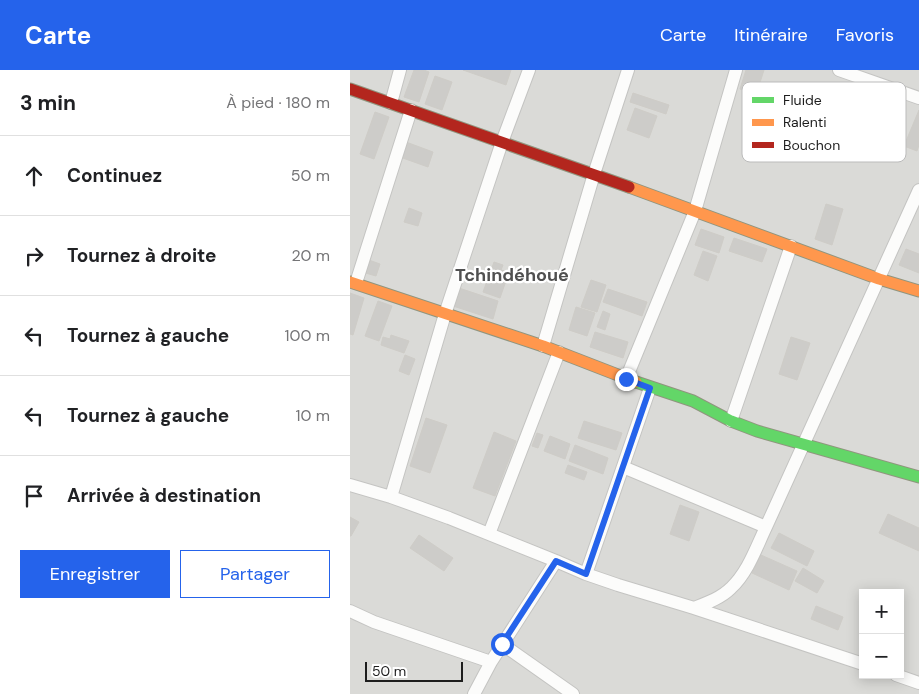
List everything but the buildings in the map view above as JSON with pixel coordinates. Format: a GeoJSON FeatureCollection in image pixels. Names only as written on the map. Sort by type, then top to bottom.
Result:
{"type":"FeatureCollection","features":[{"type":"Feature","properties":{"kind":"street"},"geometry":{"type":"LineString","coordinates":[[391,103],[400,70]]}},
{"type":"Feature","properties":{"kind":"street"},"geometry":{"type":"LineString","coordinates":[[390,497],[445,314],[502,142],[529,70]]}},
{"type":"Feature","properties":{"kind":"street"},"geometry":{"type":"LineString","coordinates":[[544,346],[594,174],[628,70]]}},
{"type":"Feature","properties":{"kind":"street"},"geometry":{"type":"LineString","coordinates":[[626,379],[695,211],[736,70]]}},
{"type":"Feature","properties":{"kind":"street"},"geometry":{"type":"LineString","coordinates":[[839,70],[861,74],[880,82]]}},
{"type":"Feature","properties":{"kind":"street"},"geometry":{"type":"LineString","coordinates":[[350,89],[594,174],[879,279],[919,291]]}},
{"type":"Feature","properties":{"kind":"street"},"geometry":{"type":"LineString","coordinates":[[906,93],[919,98]]}},
{"type":"Feature","properties":{"kind":"street"},"geometry":{"type":"LineString","coordinates":[[412,110],[353,283],[544,346],[650,388],[693,401],[731,421],[757,431],[919,477]]}},
{"type":"Feature","properties":{"kind":"street"},"geometry":{"type":"LineString","coordinates":[[694,608],[713,600],[731,588],[745,571],[919,190]]}},
{"type":"Feature","properties":{"kind":"street"},"geometry":{"type":"LineString","coordinates":[[731,421],[791,246]]}},
{"type":"Feature","properties":{"kind":"street"},"geometry":{"type":"LineString","coordinates":[[489,534],[559,352]]}},
{"type":"Feature","properties":{"kind":"street"},"geometry":{"type":"LineString","coordinates":[[586,574],[650,388]]}},
{"type":"Feature","properties":{"kind":"street"},"geometry":{"type":"LineString","coordinates":[[623,467],[766,527]]}},
{"type":"Feature","properties":{"kind":"street"},"geometry":{"type":"LineString","coordinates":[[350,485],[449,518],[586,574],[859,663]]}},
{"type":"Feature","properties":{"kind":"street"},"geometry":{"type":"LineString","coordinates":[[474,694],[502,644],[556,561]]}},
{"type":"Feature","properties":{"kind":"street"},"geometry":{"type":"LineString","coordinates":[[350,611],[374,622],[491,662]]}},
{"type":"Feature","properties":{"kind":"street"},"geometry":{"type":"LineString","coordinates":[[502,644],[573,694]]}},
{"type":"Feature","properties":{"kind":"street"},"geometry":{"type":"LineString","coordinates":[[904,678],[919,683]]}},
{"type":"Feature","properties":{"kind":"shaded area"},"geometry":{"type":"Polygon","coordinates":[[[350,70],[919,70],[919,694],[350,694],[350,70]]]}},
{"type":"Feature","properties":{"kind":"traffic: fast"},"geometry":{"type":"LineString","coordinates":[[636,382],[693,401],[731,421],[757,431],[919,477]]}},
{"type":"Feature","properties":{"kind":"traffic: slow"},"geometry":{"type":"LineString","coordinates":[[629,187],[879,279],[919,291]]}},
{"type":"Feature","properties":{"kind":"traffic: slow"},"geometry":{"type":"LineString","coordinates":[[350,282],[543,346],[636,382]]}},
{"type":"Feature","properties":{"kind":"traffic: jam"},"geometry":{"type":"LineString","coordinates":[[350,89],[629,187]]}},
{"type":"Feature","properties":{"kind":"district","name":"Tchindéhoué"},"geometry":{"type":"Point","coordinates":[512,275]}},
{"type":"Feature","properties":{"kind":"route"},"geometry":{"type":"LineString","coordinates":[[502,644],[556,561],[586,574],[650,388],[626,379]]}}]}
